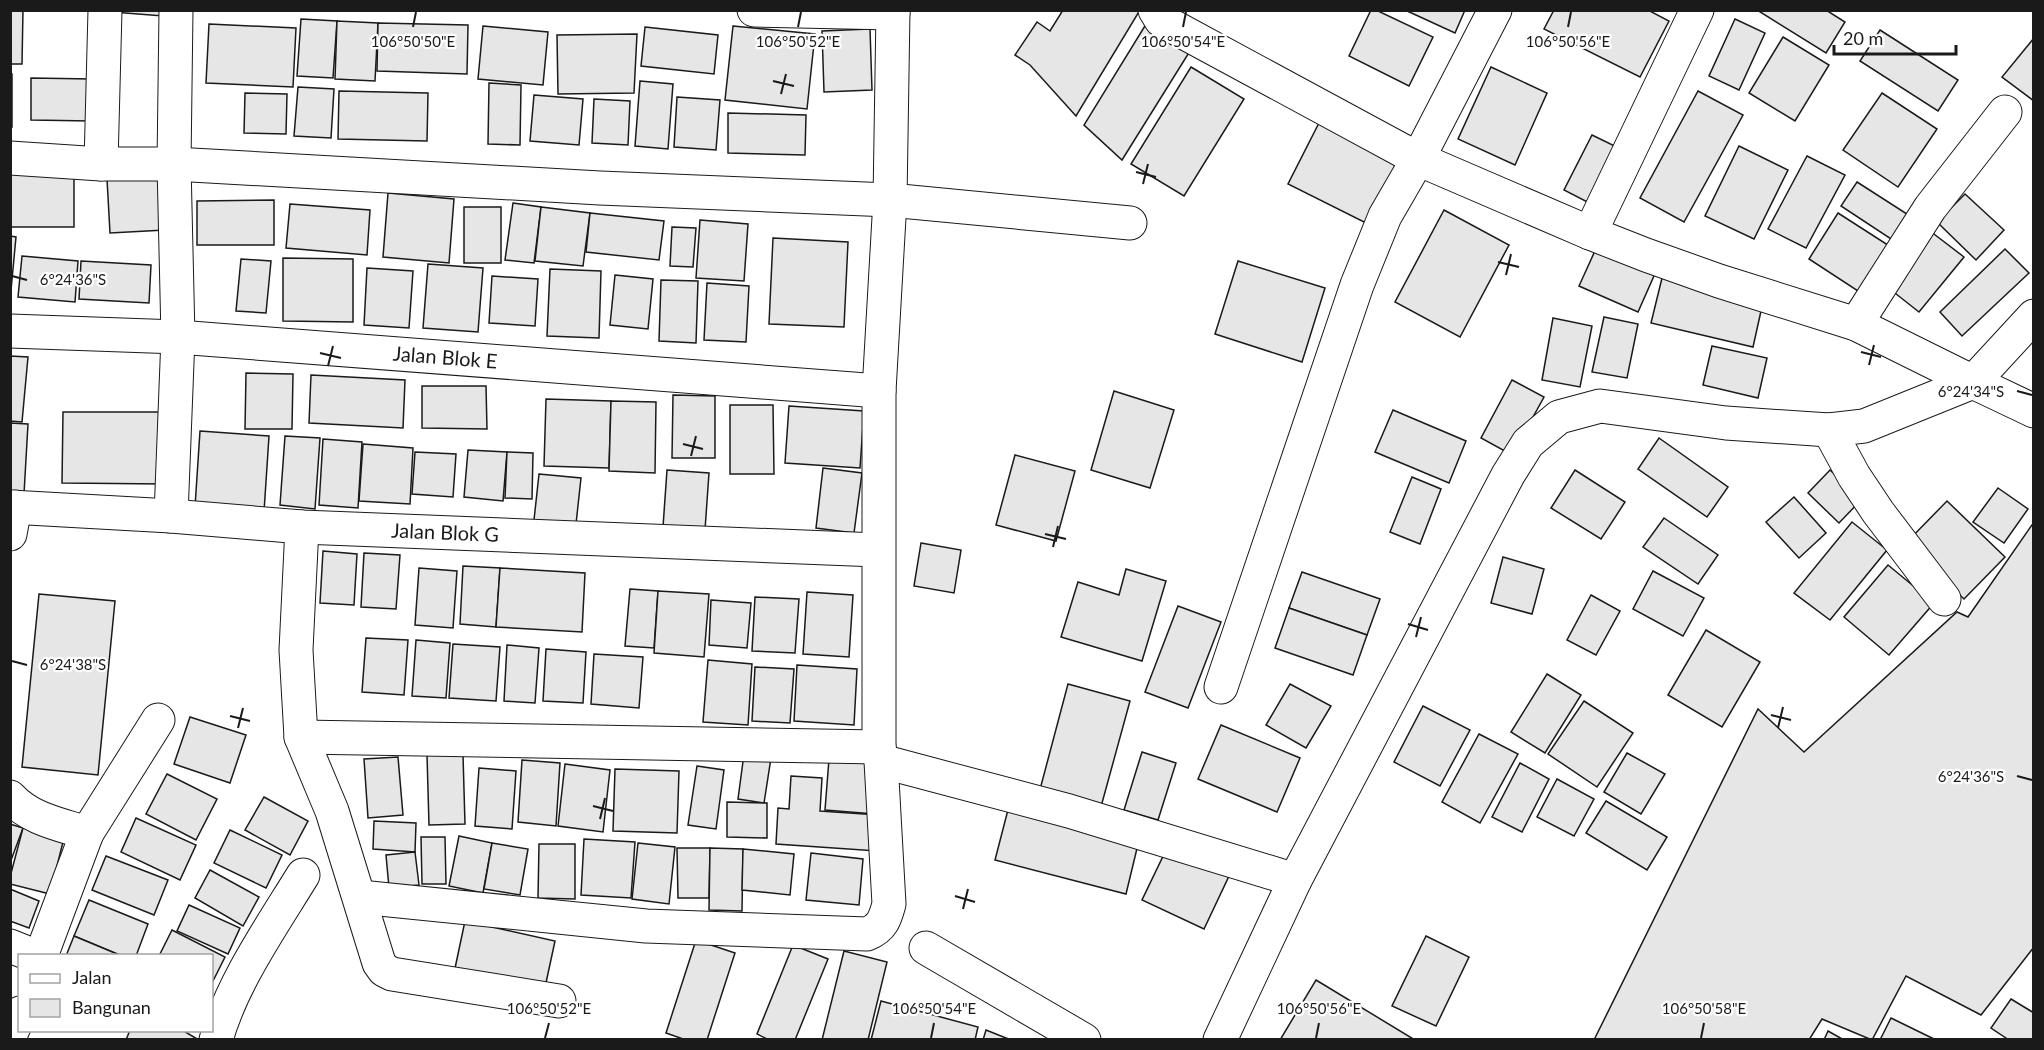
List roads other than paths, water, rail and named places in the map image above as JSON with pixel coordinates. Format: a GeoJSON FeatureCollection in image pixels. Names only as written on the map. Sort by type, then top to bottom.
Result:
{"type":"FeatureCollection","features":[{"type":"Feature","properties":{"kind":"street"},"geometry":{"type":"LineString","coordinates":[[101,164],[105,10]]}},
{"type":"Feature","properties":{"kind":"street"},"geometry":{"type":"LineString","coordinates":[[171,516],[178,337],[174,164],[176,10]]}},
{"type":"Feature","properties":{"kind":"street"},"geometry":{"type":"LineString","coordinates":[[360,897],[646,926],[867,934],[876,930],[884,921],[889,904],[880,754],[879,392],[890,200],[893,12],[754,10]]}},
{"type":"Feature","properties":{"kind":"street"},"geometry":{"type":"LineString","coordinates":[[1155,10],[1161,20],[1418,159],[1590,233],[1719,281],[1856,324],[2034,411]]}},
{"type":"Feature","properties":{"kind":"street"},"geometry":{"type":"LineString","coordinates":[[1221,687],[1357,285],[1385,216],[1418,159],[1495,10]]}},
{"type":"Feature","properties":{"kind":"street"},"geometry":{"type":"LineString","coordinates":[[1590,233],[1697,10]]}},
{"type":"Feature","properties":{"kind":"street"},"geometry":{"type":"LineString","coordinates":[[1856,324],[1930,208],[2005,112]]}},
{"type":"Feature","properties":{"kind":"street"},"geometry":{"type":"LineString","coordinates":[[10,158],[101,164],[174,164],[588,187],[890,200],[1130,223]]}},
{"type":"Feature","properties":{"kind":"street"},"geometry":{"type":"LineString","coordinates":[[1220,1040],[1295,880],[1508,476],[1528,443],[1558,417],[1600,406],[1726,423],[1829,430],[1864,426],[1973,382],[2034,316]]}},
{"type":"Feature","properties":{"kind":"street","name":"Jalan Blok E"},"geometry":{"type":"LineString","coordinates":[[10,331],[178,337],[879,392]]}},
{"type":"Feature","properties":{"kind":"street"},"geometry":{"type":"LineString","coordinates":[[1829,430],[1854,476],[1878,512],[1944,599]]}},
{"type":"Feature","properties":{"kind":"street","name":"Jalan Blok G"},"geometry":{"type":"LineString","coordinates":[[12,516],[171,516],[302,527],[878,550]]}},
{"type":"Feature","properties":{"kind":"street"},"geometry":{"type":"LineString","coordinates":[[302,527],[296,650],[301,736],[332,811],[379,963],[384,970],[392,974],[559,1001]]}},
{"type":"Feature","properties":{"kind":"street"},"geometry":{"type":"LineString","coordinates":[[42,954],[87,833],[158,720]]}},
{"type":"Feature","properties":{"kind":"street"},"geometry":{"type":"LineString","coordinates":[[301,736],[880,754],[1295,880]]}},
{"type":"Feature","properties":{"kind":"street"},"geometry":{"type":"LineString","coordinates":[[10,797],[21,809],[87,833]]}},
{"type":"Feature","properties":{"kind":"street"},"geometry":{"type":"LineString","coordinates":[[216,1040],[223,1014],[265,936],[303,875]]}},
{"type":"Feature","properties":{"kind":"street"},"geometry":{"type":"LineString","coordinates":[[10,946],[30,954]]}},
{"type":"Feature","properties":{"kind":"street"},"geometry":{"type":"LineString","coordinates":[[927,948],[1084,1040]]}},
{"type":"Feature","properties":{"kind":"street"},"geometry":{"type":"LineString","coordinates":[[10,1036],[18,1018]]}}]}
